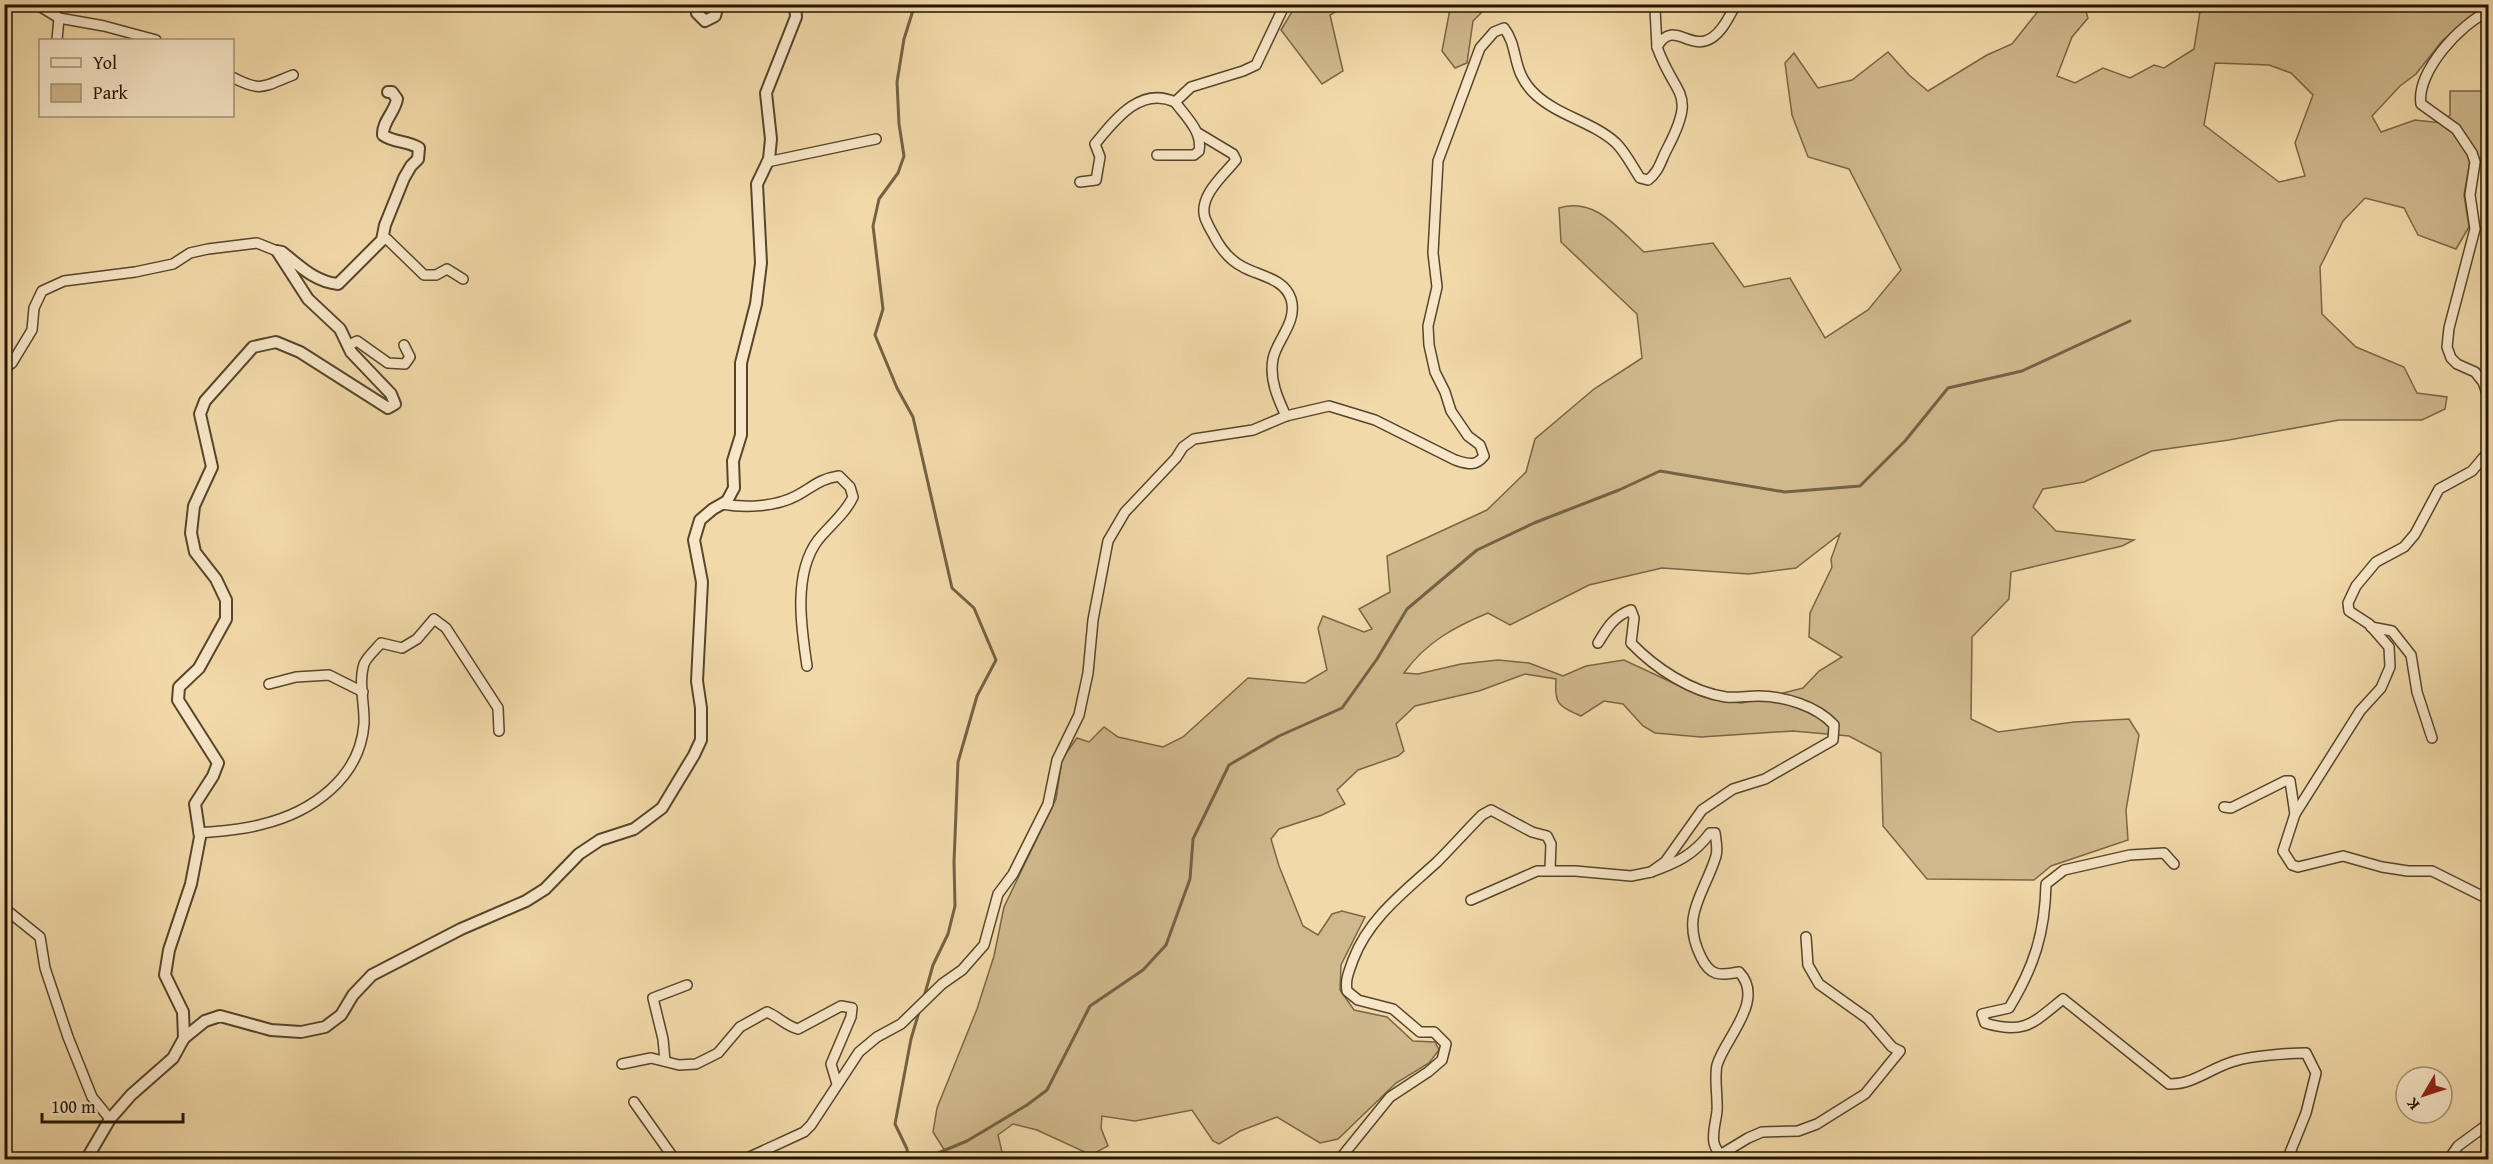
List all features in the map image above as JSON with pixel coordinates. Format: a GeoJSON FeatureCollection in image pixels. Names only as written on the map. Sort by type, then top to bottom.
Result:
{"type":"FeatureCollection","features":[{"type":"Feature","properties":{"kind":"street"},"geometry":{"type":"LineString","coordinates":[[36,4],[59,18],[104,26],[152,39]]}},
{"type":"Feature","properties":{"kind":"street"},"geometry":{"type":"LineString","coordinates":[[700,4],[697,13],[705,21],[715,16],[718,4]]}},
{"type":"Feature","properties":{"kind":"street"},"geometry":{"type":"LineString","coordinates":[[86,1160],[110,1119],[131,1095],[173,1058],[184,1038],[205,1021],[220,1016],[238,1019],[271,1030],[301,1032],[325,1027],[341,1015],[353,995],[372,975],[460,929],[535,895],[545,889],[579,854],[600,840],[634,829],[662,808],[701,740],[701,708],[697,681],[702,582],[694,540],[700,520],[727,501],[734,488],[733,461],[741,435],[741,363],[756,304],[760,263],[757,184],[767,162],[771,139],[766,93],[796,17],[795,4]]}},
{"type":"Feature","properties":{"kind":"street"},"geometry":{"type":"LineString","coordinates":[[1175,102],[1191,87],[1242,71],[1256,64],[1285,4]]}},
{"type":"Feature","properties":{"kind":"street"},"geometry":{"type":"LineString","coordinates":[[1658,47],[1660,42],[1673,34],[1703,42],[1712,38],[1728,19],[1736,4]]}},
{"type":"Feature","properties":{"kind":"street"},"geometry":{"type":"LineString","coordinates":[[743,1160],[804,1132],[859,1053],[877,1037],[901,1024],[942,984],[962,970],[984,945],[998,894],[1013,874],[1048,804],[1056,760],[1079,715],[1088,673],[1094,620],[1108,541],[1125,512],[1176,458],[1183,447],[1194,439],[1253,430],[1286,416],[1329,406],[1375,420],[1455,460],[1469,464],[1478,463],[1484,456],[1480,445],[1468,436],[1455,420],[1435,372],[1428,326],[1437,287],[1433,253],[1438,161],[1480,48],[1487,38],[1504,28],[1509,37],[1519,74],[1536,94],[1564,114],[1612,140],[1640,177],[1648,180],[1658,170],[1683,114],[1683,100],[1678,86],[1663,62],[1658,47],[1655,9]]}},
{"type":"Feature","properties":{"kind":"street"},"geometry":{"type":"LineString","coordinates":[[2488,12],[2463,30],[2431,65],[2421,88],[2421,104],[2450,122],[2472,153],[2475,162],[2470,195],[2475,229],[2447,347],[2451,358],[2457,364],[2475,372],[2483,382],[2488,396]]}},
{"type":"Feature","properties":{"kind":"street"},"geometry":{"type":"LineString","coordinates":[[57,39],[59,18]]}},
{"type":"Feature","properties":{"kind":"street"},"geometry":{"type":"LineString","coordinates":[[234,78],[251,87],[258,87],[293,75]]}},
{"type":"Feature","properties":{"kind":"street"},"geometry":{"type":"LineString","coordinates":[[4,369],[12,363],[32,330],[34,308],[42,291],[64,281],[135,272],[173,264],[190,252],[257,243],[282,252],[325,283],[338,284],[382,240],[388,216],[404,178],[420,153],[411,142],[390,140],[383,135],[383,128],[396,106],[397,99],[392,92],[388,92]]}},
{"type":"Feature","properties":{"kind":"street"},"geometry":{"type":"LineString","coordinates":[[1080,182],[1096,180],[1100,157],[1095,144],[1118,116],[1140,101],[1165,97],[1175,102],[1198,134],[1201,142],[1199,151],[1194,154],[1157,155]]}},
{"type":"Feature","properties":{"kind":"street"},"geometry":{"type":"LineString","coordinates":[[1198,134],[1233,154],[1236,160],[1208,194],[1204,205],[1204,216],[1216,241],[1227,256],[1244,268],[1269,278],[1285,289],[1291,301],[1286,335],[1273,358],[1273,378],[1278,400],[1286,416]]}},
{"type":"Feature","properties":{"kind":"street"},"geometry":{"type":"LineString","coordinates":[[767,162],[876,140]]}},
{"type":"Feature","properties":{"kind":"street"},"geometry":{"type":"LineString","coordinates":[[382,240],[387,239],[424,275],[436,275],[447,269],[463,279]]}},
{"type":"Feature","properties":{"kind":"street"},"geometry":{"type":"LineString","coordinates":[[184,1038],[183,1012],[165,975],[169,950],[191,884],[199,833],[195,804],[213,776],[218,763],[178,700],[179,687],[199,668],[226,619],[226,600],[216,579],[195,552],[191,533],[194,506],[212,467],[200,414],[205,401],[253,347],[276,342],[300,352],[374,401],[388,408],[394,404],[391,394],[351,352],[340,329],[308,299],[277,251]]}},
{"type":"Feature","properties":{"kind":"street"},"geometry":{"type":"LineString","coordinates":[[349,345],[357,341],[388,363],[405,364],[410,357],[404,345]]}},
{"type":"Feature","properties":{"kind":"street"},"geometry":{"type":"LineString","coordinates":[[2488,452],[2472,471],[2439,489],[2415,534],[2404,547],[2376,562],[2356,586],[2348,603],[2349,611],[2371,627],[2389,647],[2390,667],[2381,688],[2360,711],[2295,814],[2283,851],[2292,866],[2298,867],[2343,856],[2382,867],[2408,871],[2432,871],[2488,899]]}},
{"type":"Feature","properties":{"kind":"street"},"geometry":{"type":"LineString","coordinates":[[722,504],[738,507],[781,502],[797,495],[815,482],[839,476],[850,487],[854,497],[849,506],[817,541],[806,562],[801,597],[807,666]]}},
{"type":"Feature","properties":{"kind":"street"},"geometry":{"type":"LineString","coordinates":[[1598,643],[1610,623],[1621,614],[1631,610],[1634,618],[1631,643],[1666,674],[1687,684],[1726,697],[1762,696],[1803,705],[1834,725],[1833,740],[1824,746],[1801,756],[1765,779],[1733,789],[1702,810],[1665,862],[1651,872]]}},
{"type":"Feature","properties":{"kind":"street"},"geometry":{"type":"LineString","coordinates":[[199,833],[262,825],[300,812],[337,786],[355,759],[364,725],[364,663],[381,643],[402,648],[417,639],[434,619],[446,628],[498,708],[499,731]]}},
{"type":"Feature","properties":{"kind":"street"},"geometry":{"type":"LineString","coordinates":[[2371,627],[2392,631],[2411,655],[2417,692],[2432,738]]}},
{"type":"Feature","properties":{"kind":"street"},"geometry":{"type":"LineString","coordinates":[[269,684],[296,677],[329,675],[363,692]]}},
{"type":"Feature","properties":{"kind":"street"},"geometry":{"type":"LineString","coordinates":[[2224,807],[2231,808],[2285,781],[2290,781],[2295,814]]}},
{"type":"Feature","properties":{"kind":"street"},"geometry":{"type":"LineString","coordinates":[[1339,1160],[1390,1097],[1442,1060],[1446,1044],[1434,1032],[1420,1032],[1393,1009],[1358,1000],[1347,992],[1345,981],[1368,929],[1396,898],[1437,861],[1482,814],[1491,810],[1532,832],[1547,836],[1551,844],[1550,869]]}},
{"type":"Feature","properties":{"kind":"street"},"geometry":{"type":"LineString","coordinates":[[1471,900],[1538,871],[1550,869],[1631,876],[1651,872],[1681,861],[1700,847],[1710,833],[1715,833],[1717,853],[1691,919],[1694,943],[1706,968],[1721,976],[1739,972],[1744,977],[1748,1000],[1741,1019],[1717,1065],[1714,1146],[1720,1155],[1762,1132],[1798,1131],[1817,1124],[1865,1094],[1900,1051],[1892,1047],[1868,1019],[1819,984],[1808,965],[1806,937]]}},
{"type":"Feature","properties":{"kind":"street"},"geometry":{"type":"LineString","coordinates":[[2174,864],[2164,853],[2130,855],[2064,870],[2046,884],[2042,931],[2034,962],[2009,1008],[1982,1014],[1985,1023],[2005,1029],[2027,1027],[2063,999],[2169,1084],[2181,1084],[2236,1061],[2290,1053],[2306,1053],[2316,1073],[2306,1113],[2287,1160]]}},
{"type":"Feature","properties":{"kind":"street"},"geometry":{"type":"LineString","coordinates":[[4,909],[40,937],[45,968],[68,1037],[92,1096],[110,1119]]}},
{"type":"Feature","properties":{"kind":"street"},"geometry":{"type":"LineString","coordinates":[[665,1061],[663,1039],[653,998],[687,984]]}},
{"type":"Feature","properties":{"kind":"street"},"geometry":{"type":"LineString","coordinates":[[622,1064],[651,1058],[679,1065],[696,1064],[718,1053],[740,1027],[767,1012],[780,1017],[787,1026],[798,1029],[841,1006],[852,1008],[851,1017],[831,1064],[837,1084]]}},
{"type":"Feature","properties":{"kind":"street"},"geometry":{"type":"LineString","coordinates":[[634,1102],[675,1160]]}},
{"type":"Feature","properties":{"kind":"street"},"geometry":{"type":"LineString","coordinates":[[2448,1160],[2458,1146],[2488,1124]]}},
{"type":"Feature","properties":{"kind":"green space"},"geometry":{"type":"Polygon","coordinates":[[[1296,5],[1347,5],[1330,15],[1343,71],[1322,84],[1281,30],[1296,5]]]}},
{"type":"Feature","properties":{"kind":"green space"},"geometry":{"type":"Polygon","coordinates":[[[1446,5],[1489,5],[1473,21],[1467,63],[1455,68],[1442,51],[1450,9],[1446,5]]]}},
{"type":"Feature","properties":{"kind":"green space"},"geometry":{"type":"Polygon","coordinates":[[[2043,5],[2084,5],[2088,18],[2072,37],[2057,76],[2075,83],[2103,68],[2130,78],[2154,65],[2164,68],[2194,49],[2201,5],[2484,5],[2442,41],[2416,74],[2400,86],[2372,116],[2381,132],[2415,120],[2442,123],[2450,115],[2450,91],[2488,91],[2488,162],[2470,161],[2464,195],[2469,227],[2456,249],[2418,235],[2404,208],[2365,198],[2343,221],[2320,267],[2322,314],[2356,347],[2404,367],[2417,393],[2447,397],[2445,409],[2422,420],[2339,420],[2152,451],[2084,482],[2043,489],[2033,507],[2056,531],[2134,540],[2122,546],[2011,572],[2009,599],[1972,637],[1971,719],[1998,732],[2074,722],[2129,719],[2139,735],[2126,810],[2128,840],[2051,866],[2034,880],[1927,879],[1883,826],[1881,753],[1849,736],[1793,731],[1701,737],[1655,733],[1643,726],[1623,704],[1604,701],[1581,716],[1563,707],[1557,699],[1556,679],[1525,674],[1479,691],[1415,706],[1396,724],[1404,751],[1398,756],[1358,770],[1337,790],[1345,804],[1322,815],[1279,829],[1271,839],[1279,866],[1303,926],[1318,935],[1332,914],[1342,911],[1365,917],[1341,965],[1340,990],[1354,1010],[1387,1017],[1413,1041],[1435,1042],[1439,1050],[1429,1063],[1396,1083],[1338,1139],[1320,1143],[1277,1117],[1240,1131],[1219,1144],[1213,1141],[1192,1110],[1135,1121],[1102,1116],[1101,1128],[1108,1146],[1091,1155],[1037,1130],[1013,1124],[998,1135],[1002,1152],[1000,1159],[950,1159],[933,1132],[937,1108],[977,1009],[994,956],[1004,907],[1056,799],[1062,759],[1077,738],[1089,742],[1104,727],[1118,737],[1163,747],[1183,737],[1248,678],[1305,683],[1327,670],[1318,628],[1323,616],[1364,632],[1372,629],[1359,609],[1390,592],[1387,556],[1487,510],[1526,472],[1535,439],[1594,389],[1642,358],[1637,314],[1561,242],[1559,208],[1584,207],[1595,211],[1606,217],[1644,252],[1713,243],[1744,287],[1790,278],[1825,338],[1868,310],[1901,270],[1849,169],[1808,157],[1792,115],[1785,63],[1794,53],[1818,88],[1852,80],[1888,52],[1909,75],[1928,91],[1987,55],[2012,44],[2043,5]],[[2215,63],[2204,125],[2279,182],[2305,176],[2295,143],[2313,95],[2291,73],[2269,65],[2215,63]],[[1840,534],[1796,568],[1749,574],[1662,568],[1589,585],[1510,625],[1488,613],[1441,637],[1421,653],[1404,673],[1418,674],[1461,664],[1498,660],[1529,663],[1563,676],[1586,666],[1624,660],[1684,688],[1721,701],[1742,703],[1803,688],[1819,671],[1842,657],[1809,637],[1810,613],[1832,567],[1831,559],[1840,534]]]}},
{"type":"Feature","properties":{"kind":"waterway"},"geometry":{"type":"LineString","coordinates":[[915,4],[904,39],[897,82],[899,124],[904,156],[898,173],[879,199],[873,226],[883,309],[875,335],[897,388],[913,417],[952,588],[974,608],[996,660],[977,696],[958,762],[954,862],[955,906],[948,934],[933,965],[924,997]]}},
{"type":"Feature","properties":{"kind":"waterway"},"geometry":{"type":"LineString","coordinates":[[921,1160],[967,1141],[1027,1105],[1047,1090],[1090,1006],[1143,970],[1166,945],[1190,879],[1193,839],[1229,765],[1279,736],[1342,708],[1377,659],[1407,609],[1477,550],[1534,523],[1619,490],[1660,471],[1785,492],[1860,486],[1905,441],[1948,388],[2022,371],[2130,321]]}},
{"type":"Feature","properties":{"kind":"waterway"},"geometry":{"type":"LineString","coordinates":[[908,1160],[907,1149],[895,1124],[911,1039],[919,1012]]}}]}
